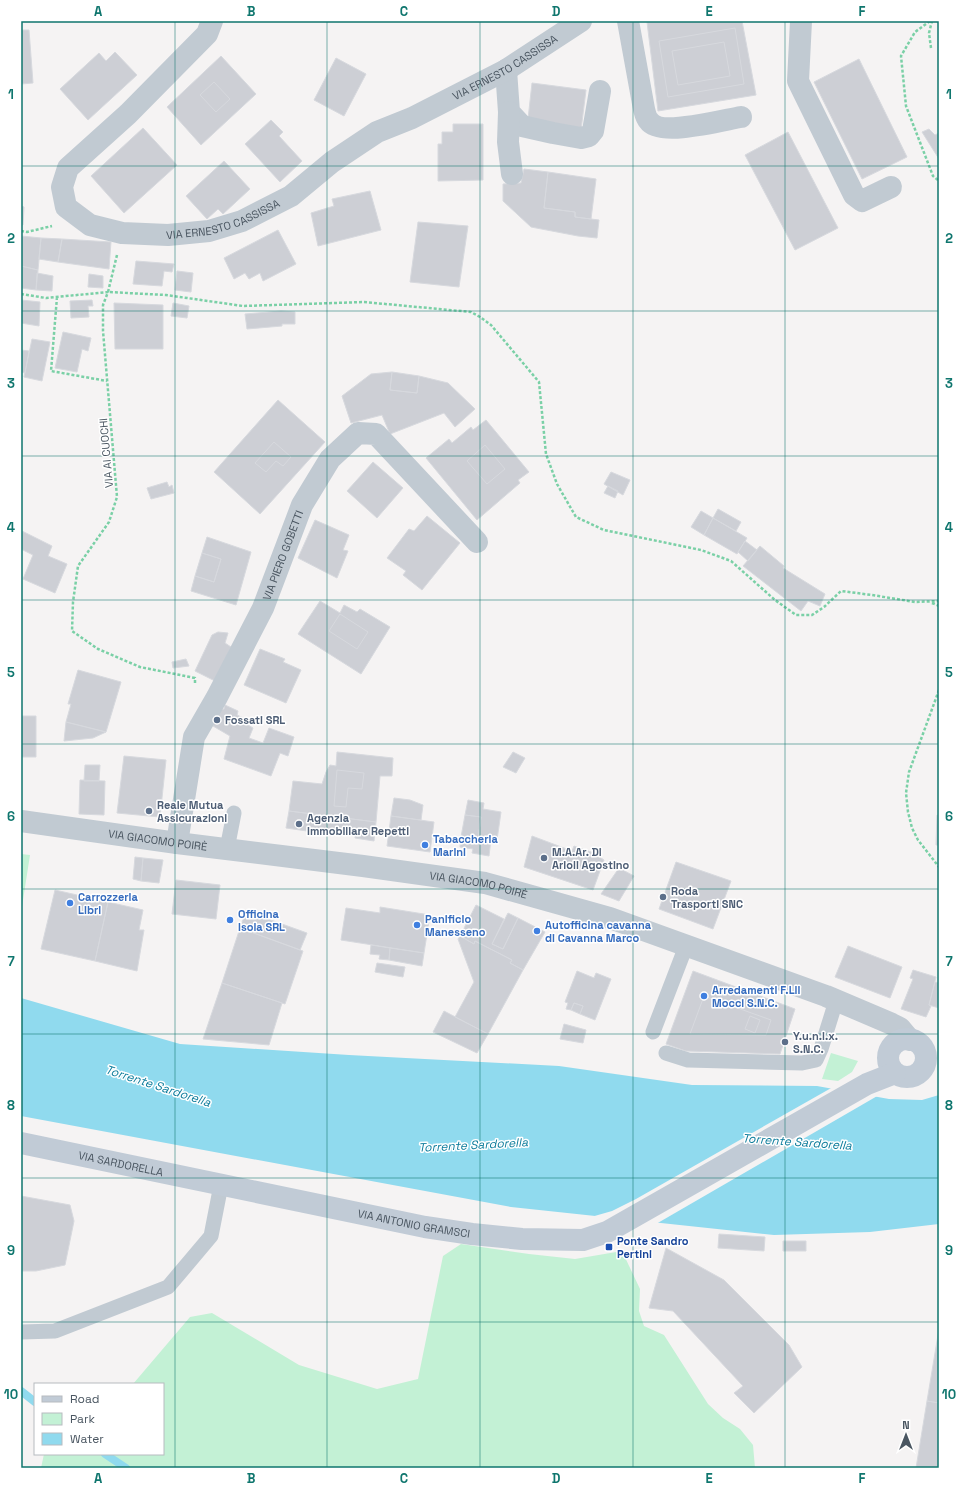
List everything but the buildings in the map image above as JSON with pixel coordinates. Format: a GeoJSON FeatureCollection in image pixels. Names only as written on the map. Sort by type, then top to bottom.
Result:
{"type":"FeatureCollection","features":[{"type":"Feature","properties":{"kind":"main road","name":"VIA GIACOMO POIRÈ"},"geometry":{"type":"LineString","coordinates":[[895,1073],[900,1076],[912,1077],[932,1059],[925,1053],[922,1047],[916,1042],[910,1040]]}},
{"type":"Feature","properties":{"kind":"main road"},"geometry":{"type":"LineString","coordinates":[[895,1073],[889,1063],[888,1056],[890,1050],[893,1045],[898,1042],[910,1040]]}},
{"type":"Feature","properties":{"kind":"main road","name":"VIA ANTONIO GRAMSCI"},"geometry":{"type":"LineString","coordinates":[[220,1185],[425,1227],[522,1239],[583,1240],[607,1232],[867,1084],[895,1073]]}},
{"type":"Feature","properties":{"kind":"main road","name":"VIA SARDORELLA"},"geometry":{"type":"LineString","coordinates":[[21,1143],[220,1185]]}},
{"type":"Feature","properties":{"kind":"street","name":"VIA ERNESTO CASSISSA"},"geometry":{"type":"LineString","coordinates":[[212,21],[207,34],[128,114],[68,168],[62,187],[66,207],[90,225],[122,233],[168,235],[209,231],[242,221],[291,196],[332,162],[377,132],[412,118],[506,70],[581,21]]}},
{"type":"Feature","properties":{"kind":"street"},"geometry":{"type":"LineString","coordinates":[[628,21],[644,109],[649,122],[660,128],[676,128],[741,117]]}},
{"type":"Feature","properties":{"kind":"street"},"geometry":{"type":"LineString","coordinates":[[801,21],[798,80],[854,195],[862,201],[891,187]]}},
{"type":"Feature","properties":{"kind":"street"},"geometry":{"type":"LineString","coordinates":[[506,70],[509,112],[508,142],[512,174]]}},
{"type":"Feature","properties":{"kind":"street"},"geometry":{"type":"LineString","coordinates":[[509,112],[522,126],[581,138],[589,136],[593,131],[600,91]]}},
{"type":"Feature","properties":{"kind":"street","name":"VIA PIERO GOBETTI"},"geometry":{"type":"LineString","coordinates":[[177,844],[194,737],[217,697],[263,608],[302,505],[330,459],[358,433],[376,434],[477,542]]}},
{"type":"Feature","properties":{"kind":"street","name":"VIA GIACOMO POIRÈ"},"geometry":{"type":"LineString","coordinates":[[21,821],[177,844],[378,868],[485,883],[610,918],[836,1001],[900,1028],[910,1040]]}},
{"type":"Feature","properties":{"kind":"lane"},"geometry":{"type":"LineString","coordinates":[[227,849],[234,813]]}},
{"type":"Feature","properties":{"kind":"lane"},"geometry":{"type":"LineString","coordinates":[[653,1032],[686,946]]}},
{"type":"Feature","properties":{"kind":"lane"},"geometry":{"type":"LineString","coordinates":[[666,1052],[688,1060],[802,1064],[816,1060],[821,1049],[836,1001]]}},
{"type":"Feature","properties":{"kind":"lane"},"geometry":{"type":"LineString","coordinates":[[21,1332],[55,1331],[168,1287],[210,1236],[220,1185]]}},
{"type":"Feature","properties":{"kind":"path"},"geometry":{"type":"LineString","coordinates":[[931,21],[929,33],[931,48]]}},
{"type":"Feature","properties":{"kind":"path"},"geometry":{"type":"LineString","coordinates":[[931,21],[915,32],[901,56],[906,106],[933,176],[939,181]]}},
{"type":"Feature","properties":{"kind":"path","name":"VIA AI CUOCHI"},"geometry":{"type":"LineString","coordinates":[[122,233],[108,292],[103,305],[103,331],[117,497],[109,522],[78,566],[73,602],[72,631],[98,649],[140,667],[195,678],[196,688]]}},
{"type":"Feature","properties":{"kind":"path"},"geometry":{"type":"LineString","coordinates":[[21,294],[46,298],[108,292],[166,295],[244,306],[364,302],[471,312],[491,325],[539,382],[546,454],[557,484],[576,517],[604,530],[701,550],[731,561],[775,600],[796,615],[812,616],[824,608],[841,591],[915,602],[939,602]]}},
{"type":"Feature","properties":{"kind":"path"},"geometry":{"type":"LineString","coordinates":[[57,297],[51,372],[108,381]]}},
{"type":"Feature","properties":{"kind":"path"},"geometry":{"type":"LineString","coordinates":[[932,602],[939,606]]}},
{"type":"Feature","properties":{"kind":"path"},"geometry":{"type":"LineString","coordinates":[[939,690],[910,772],[906,793],[908,812],[912,828],[918,840],[939,867]]}},
{"type":"Feature","properties":{"kind":"green space"},"geometry":{"type":"Polygon","coordinates":[[[21,854],[30,855],[21,913],[21,854]]]}},
{"type":"Feature","properties":{"kind":"green space"},"geometry":{"type":"Polygon","coordinates":[[[831,1053],[858,1061],[852,1072],[838,1081],[822,1079],[831,1053]]]}},
{"type":"Feature","properties":{"kind":"green space"},"geometry":{"type":"Polygon","coordinates":[[[461,1244],[575,1259],[622,1251],[640,1289],[639,1311],[644,1326],[664,1335],[708,1404],[723,1418],[740,1429],[753,1445],[755,1468],[41,1468],[44,1455],[164,1455],[164,1383],[134,1383],[190,1317],[212,1313],[299,1365],[377,1389],[418,1379],[443,1256],[461,1244]]]}},
{"type":"Feature","properties":{"kind":"water","name":"Torrente Sardorella"},"geometry":{"type":"Polygon","coordinates":[[[21,998],[180,1044],[559,1066],[692,1085],[817,1086],[889,1099],[922,1100],[939,1095],[939,1224],[870,1232],[774,1235],[511,1207],[21,1116],[21,998]]]}},
{"type":"Feature","properties":{"kind":"pier","name":"Ponte Sandro Pertini"},"geometry":{"type":"Polygon","coordinates":[[[833,1087],[879,1095],[656,1224],[591,1217],[612,1211],[636,1199],[833,1087]]]}},
{"type":"Feature","properties":{"kind":"waterway"},"geometry":{"type":"LineString","coordinates":[[21,1391],[34,1401]]}},
{"type":"Feature","properties":{"kind":"waterway"},"geometry":{"type":"LineString","coordinates":[[106,1455],[126,1468]]}},
{"type":"Feature","properties":{"kind":"place","name":"Fossati SRL"},"geometry":{"type":"Point","coordinates":[217,720]}},
{"type":"Feature","properties":{"kind":"place","name":"Reale Mutua Assicurazioni"},"geometry":{"type":"Point","coordinates":[149,811]}},
{"type":"Feature","properties":{"kind":"place","name":"Agenzia Immobiliare Repetti"},"geometry":{"type":"Point","coordinates":[299,824]}},
{"type":"Feature","properties":{"kind":"place","name":"Tabaccheria Marini"},"geometry":{"type":"Point","coordinates":[425,845]}},
{"type":"Feature","properties":{"kind":"place","name":"M.A.Ar. Di Arioli Agostino"},"geometry":{"type":"Point","coordinates":[544,858]}},
{"type":"Feature","properties":{"kind":"place","name":"Roda Trasporti SNC"},"geometry":{"type":"Point","coordinates":[663,897]}},
{"type":"Feature","properties":{"kind":"place","name":"Carrozzeria Libri"},"geometry":{"type":"Point","coordinates":[70,903]}},
{"type":"Feature","properties":{"kind":"place","name":"Officina Isola SRL"},"geometry":{"type":"Point","coordinates":[230,920]}},
{"type":"Feature","properties":{"kind":"place","name":"Panificio Manesseno"},"geometry":{"type":"Point","coordinates":[417,925]}},
{"type":"Feature","properties":{"kind":"place","name":"Autofficina cavanna di Cavanna Marco"},"geometry":{"type":"Point","coordinates":[537,931]}},
{"type":"Feature","properties":{"kind":"place","name":"Arredamenti F.Lli Mocci S.N.C."},"geometry":{"type":"Point","coordinates":[704,996]}},
{"type":"Feature","properties":{"kind":"place","name":"Y.u.n.i.x. S.N.C."},"geometry":{"type":"Point","coordinates":[785,1042]}},
{"type":"Feature","properties":{"kind":"place","name":"Ponte Sandro Pertini"},"geometry":{"type":"Point","coordinates":[609,1247]}}]}
